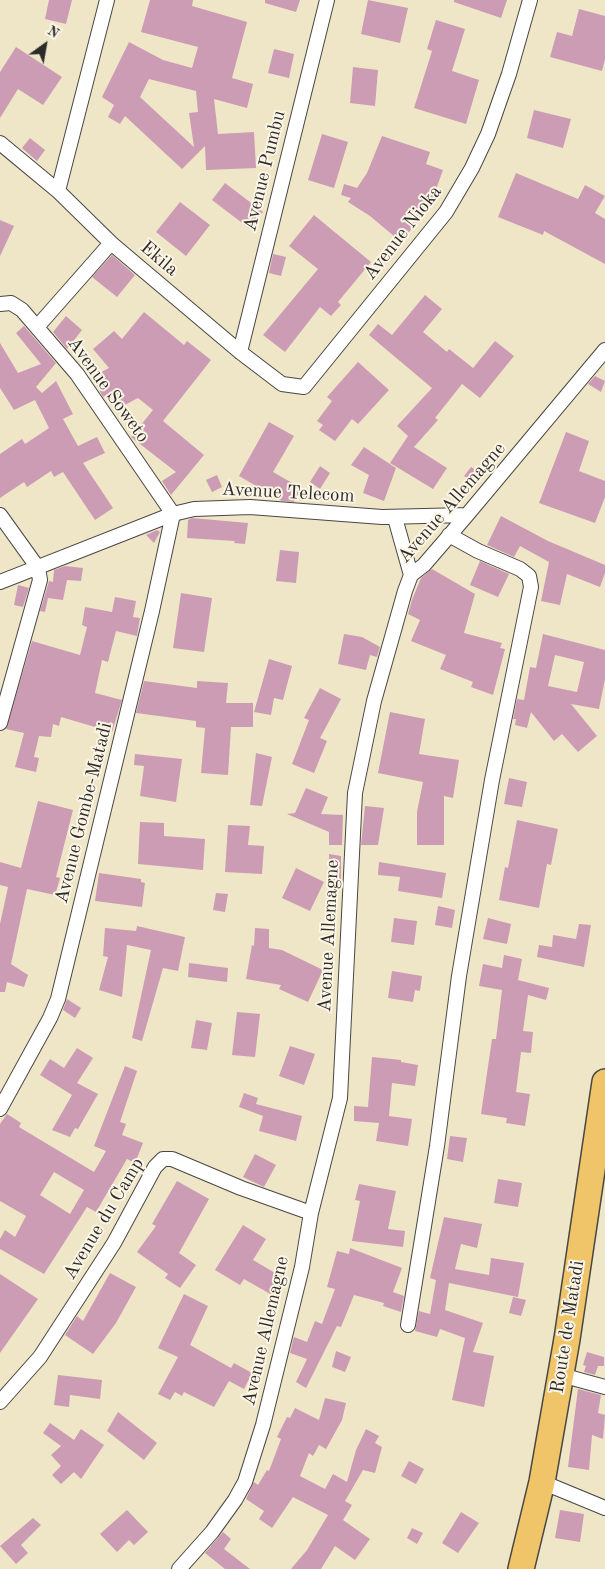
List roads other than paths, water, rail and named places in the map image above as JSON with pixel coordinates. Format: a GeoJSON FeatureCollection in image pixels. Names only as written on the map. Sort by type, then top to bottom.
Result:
{"type":"FeatureCollection","features":[{"type":"Feature","properties":{"kind":"highway","name":"Route de Matadi"},"geometry":{"type":"LineString","coordinates":[[521,1569],[542,1482],[561,1374],[605,1082]]}},
{"type":"Feature","properties":{"kind":"street"},"geometry":{"type":"LineString","coordinates":[[58,191],[107,0]]}},
{"type":"Feature","properties":{"kind":"street","name":"Avenue Pumbu"},"geometry":{"type":"LineString","coordinates":[[240,352],[327,0]]}},
{"type":"Feature","properties":{"kind":"street","name":"Avenue Nioka"},"geometry":{"type":"LineString","coordinates":[[304,386],[446,212],[472,168],[488,134],[509,74],[530,0]]}},
{"type":"Feature","properties":{"kind":"street","name":"Ekila"},"geometry":{"type":"LineString","coordinates":[[0,142],[58,191],[111,243],[240,352],[282,384],[304,386]]}},
{"type":"Feature","properties":{"kind":"street"},"geometry":{"type":"LineString","coordinates":[[37,327],[111,243]]}},
{"type":"Feature","properties":{"kind":"street","name":"Avenue Soweto"},"geometry":{"type":"LineString","coordinates":[[0,304],[11,303],[22,310],[77,374],[173,514]]}},
{"type":"Feature","properties":{"kind":"street","name":"Avenue Allemagne"},"geometry":{"type":"LineString","coordinates":[[179,1569],[212,1532],[235,1500],[245,1482],[263,1425],[302,1267],[311,1213],[340,1098],[355,793],[374,701],[411,575],[467,515],[605,350]]}},
{"type":"Feature","properties":{"kind":"street","name":"Avenue Telecom"},"geometry":{"type":"LineString","coordinates":[[0,582],[173,514],[194,509],[250,506],[395,518],[467,515]]}},
{"type":"Feature","properties":{"kind":"street","name":"Avenue Gombe-Matadi"},"geometry":{"type":"LineString","coordinates":[[0,1110],[50,1018],[58,999],[150,620],[173,514]]}},
{"type":"Feature","properties":{"kind":"street"},"geometry":{"type":"LineString","coordinates":[[0,515],[38,568],[40,580],[0,723]]}},
{"type":"Feature","properties":{"kind":"street"},"geometry":{"type":"LineString","coordinates":[[395,518],[411,575]]}},
{"type":"Feature","properties":{"kind":"street"},"geometry":{"type":"LineString","coordinates":[[408,1325],[437,1146],[461,966],[492,780],[531,587],[528,576],[520,568],[478,551],[449,535]]}},
{"type":"Feature","properties":{"kind":"street","name":"Avenue du Camp"},"geometry":{"type":"LineString","coordinates":[[0,1402],[40,1357],[114,1243],[155,1167],[163,1159],[172,1159],[241,1188],[311,1213]]}},
{"type":"Feature","properties":{"kind":"street"},"geometry":{"type":"LineString","coordinates":[[561,1374],[605,1387]]}},
{"type":"Feature","properties":{"kind":"street"},"geometry":{"type":"LineString","coordinates":[[542,1482],[605,1508]]}}]}
